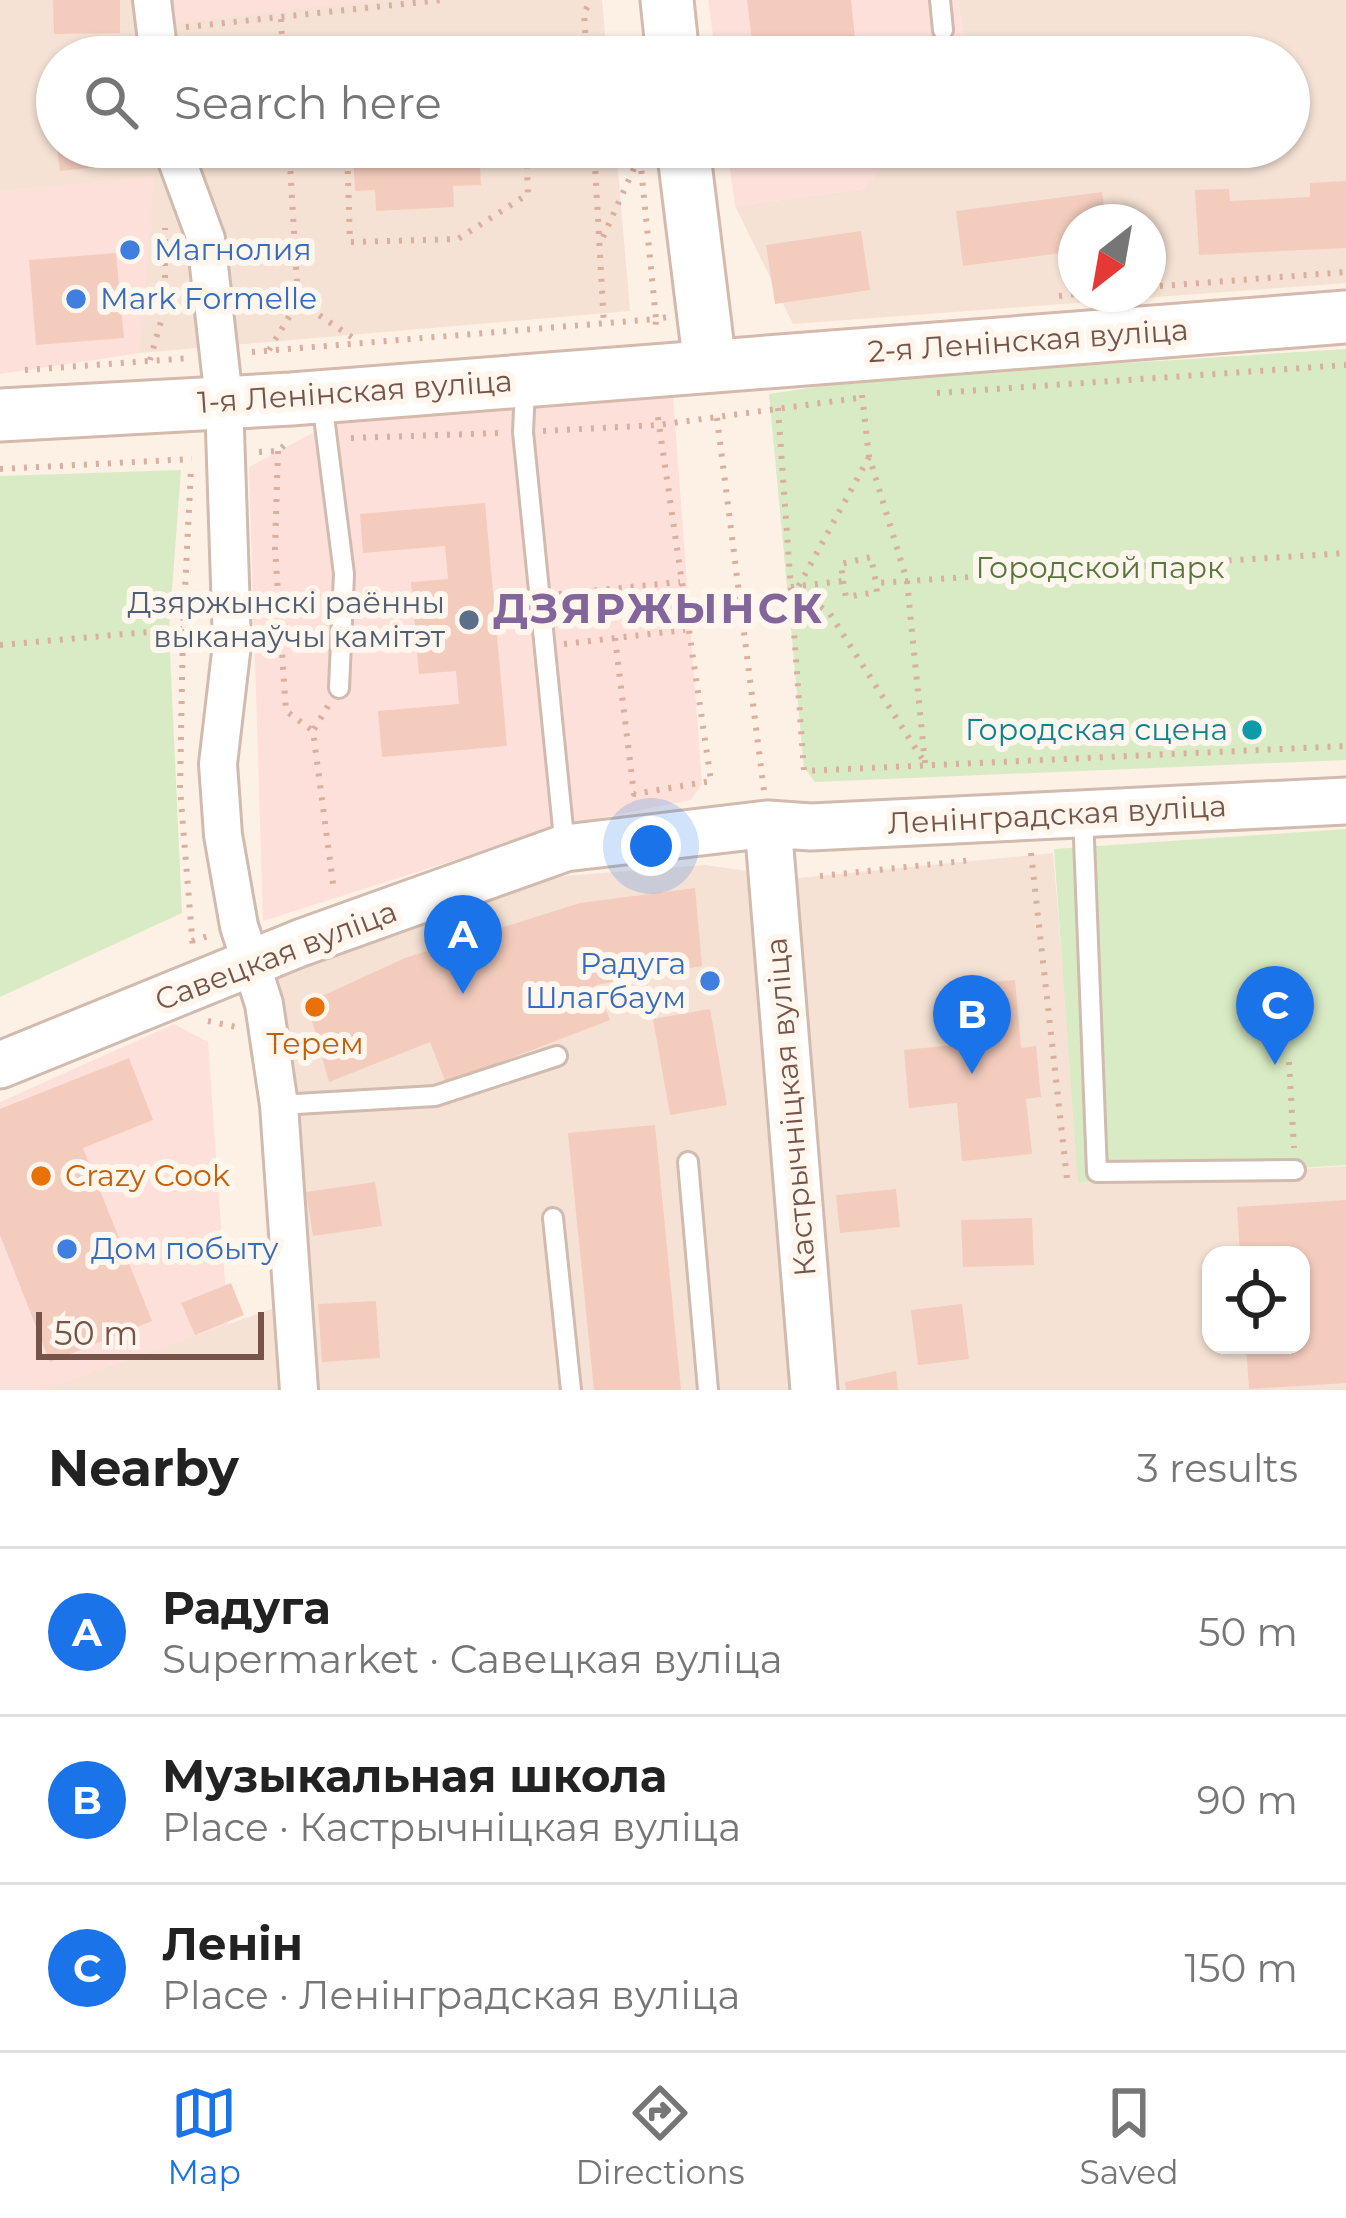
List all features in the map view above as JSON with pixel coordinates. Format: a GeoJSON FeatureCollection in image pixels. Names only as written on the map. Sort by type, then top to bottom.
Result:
{"type":"FeatureCollection","features":[{"type":"Feature","properties":{"kind":"main road"},"geometry":{"type":"LineString","coordinates":[[667,0],[671,36]]}},
{"type":"Feature","properties":{"kind":"main road"},"geometry":{"type":"LineString","coordinates":[[686,168],[710,366]]}},
{"type":"Feature","properties":{"kind":"main road","name":"2-я Ленінская вуліца"},"geometry":{"type":"LineString","coordinates":[[710,366],[1346,317]]}},
{"type":"Feature","properties":{"kind":"main road","name":"1-я Ленінская вуліца"},"geometry":{"type":"LineString","coordinates":[[11,393],[222,377],[324,418],[525,380],[710,366]]}},
{"type":"Feature","properties":{"kind":"street"},"geometry":{"type":"LineString","coordinates":[[152,0],[165,36]]}},
{"type":"Feature","properties":{"kind":"street"},"geometry":{"type":"LineString","coordinates":[[180,168],[206,239],[222,377],[229,455],[232,644],[218,764],[223,835],[250,966],[264,1004],[279,1105],[299,1390]]}},
{"type":"Feature","properties":{"kind":"street","name":"Ленінградская вуліца"},"geometry":{"type":"LineString","coordinates":[[768,824],[811,827],[1346,801]]}},
{"type":"Feature","properties":{"kind":"street","name":"Савецкая вуліца"},"geometry":{"type":"LineString","coordinates":[[0,1065],[566,848],[768,824]]}},
{"type":"Feature","properties":{"kind":"street","name":"Кастрычніцкая вуліца"},"geometry":{"type":"LineString","coordinates":[[768,824],[814,1390]]}},
{"type":"Feature","properties":{"kind":"lane"},"geometry":{"type":"LineString","coordinates":[[940,0],[943,30]]}},
{"type":"Feature","properties":{"kind":"lane"},"geometry":{"type":"LineString","coordinates":[[525,380],[523,433],[566,848]]}},
{"type":"Feature","properties":{"kind":"lane"},"geometry":{"type":"LineString","coordinates":[[324,418],[344,574],[340,688]]}},
{"type":"Feature","properties":{"kind":"lane"},"geometry":{"type":"LineString","coordinates":[[1083,814],[1097,1172],[1295,1170]]}},
{"type":"Feature","properties":{"kind":"lane"},"geometry":{"type":"LineString","coordinates":[[279,1105],[435,1096],[557,1056]]}},
{"type":"Feature","properties":{"kind":"lane"},"geometry":{"type":"LineString","coordinates":[[688,1162],[707,1390]]}},
{"type":"Feature","properties":{"kind":"lane"},"geometry":{"type":"LineString","coordinates":[[553,1218],[571,1390]]}},
{"type":"Feature","properties":{"kind":"path"},"geometry":{"type":"LineString","coordinates":[[198,36],[280,17],[441,0]]}},
{"type":"Feature","properties":{"kind":"path"},"geometry":{"type":"LineString","coordinates":[[586,36],[584,13],[591,0]]}},
{"type":"Feature","properties":{"kind":"path"},"geometry":{"type":"LineString","coordinates":[[280,17],[281,36]]}},
{"type":"Feature","properties":{"kind":"path"},"geometry":{"type":"LineString","coordinates":[[269,350],[298,301],[290,168]]}},
{"type":"Feature","properties":{"kind":"path"},"geometry":{"type":"LineString","coordinates":[[347,168],[350,242],[458,239],[528,194],[528,168]]}},
{"type":"Feature","properties":{"kind":"path"},"geometry":{"type":"LineString","coordinates":[[596,168],[604,326]]}},
{"type":"Feature","properties":{"kind":"path"},"geometry":{"type":"LineString","coordinates":[[602,240],[634,168]]}},
{"type":"Feature","properties":{"kind":"path"},"geometry":{"type":"LineString","coordinates":[[150,360],[169,268],[163,210]]}},
{"type":"Feature","properties":{"kind":"path"},"geometry":{"type":"LineString","coordinates":[[1166,285],[1346,272]]}},
{"type":"Feature","properties":{"kind":"path"},"geometry":{"type":"LineString","coordinates":[[298,301],[359,342]]}},
{"type":"Feature","properties":{"kind":"path"},"geometry":{"type":"LineString","coordinates":[[11,393],[150,360],[222,377],[269,350],[656,320],[652,368],[658,425],[711,781],[634,794],[615,638]]}},
{"type":"Feature","properties":{"kind":"path"},"geometry":{"type":"LineString","coordinates":[[774,360],[804,771],[1346,746]]}},
{"type":"Feature","properties":{"kind":"path"},"geometry":{"type":"LineString","coordinates":[[932,393],[1346,364]]}},
{"type":"Feature","properties":{"kind":"path"},"geometry":{"type":"LineString","coordinates":[[710,366],[768,824]]}},
{"type":"Feature","properties":{"kind":"path"},"geometry":{"type":"LineString","coordinates":[[861,380],[869,457],[907,581],[925,763]]}},
{"type":"Feature","properties":{"kind":"path"},"geometry":{"type":"LineString","coordinates":[[0,469],[278,451],[324,418],[523,433],[658,425],[886,396]]}},
{"type":"Feature","properties":{"kind":"path"},"geometry":{"type":"LineString","coordinates":[[278,451],[275,548],[286,711],[314,731]]}},
{"type":"Feature","properties":{"kind":"path"},"geometry":{"type":"LineString","coordinates":[[794,588],[869,457]]}},
{"type":"Feature","properties":{"kind":"path"},"geometry":{"type":"LineString","coordinates":[[0,645],[184,629],[191,459]]}},
{"type":"Feature","properties":{"kind":"path"},"geometry":{"type":"LineString","coordinates":[[876,583],[1346,554]]}},
{"type":"Feature","properties":{"kind":"path"},"geometry":{"type":"LineString","coordinates":[[872,557],[877,592],[846,597],[843,581],[841,564],[872,557]]}},
{"type":"Feature","properties":{"kind":"path"},"geometry":{"type":"LineString","coordinates":[[794,588],[843,581]]}},
{"type":"Feature","properties":{"kind":"path"},"geometry":{"type":"LineString","coordinates":[[540,596],[680,582]]}},
{"type":"Feature","properties":{"kind":"path"},"geometry":{"type":"LineString","coordinates":[[794,588],[830,614],[925,763]]}},
{"type":"Feature","properties":{"kind":"path"},"geometry":{"type":"LineString","coordinates":[[546,646],[685,630]]}},
{"type":"Feature","properties":{"kind":"path"},"geometry":{"type":"LineString","coordinates":[[334,896],[314,731],[340,688]]}},
{"type":"Feature","properties":{"kind":"path"},"geometry":{"type":"LineString","coordinates":[[1067,1179],[1028,854],[1061,850],[1086,880]]}},
{"type":"Feature","properties":{"kind":"path"},"geometry":{"type":"LineString","coordinates":[[820,876],[982,859]]}},
{"type":"Feature","properties":{"kind":"path"},"geometry":{"type":"LineString","coordinates":[[1289,1062],[1295,1170]]}},
{"type":"Feature","properties":{"kind":"shaded area"},"geometry":{"type":"Polygon","coordinates":[[[0,0],[602,0],[605,36],[36,36],[36,168],[618,168],[630,311],[140,353],[142,178],[0,191],[0,0]]]}},
{"type":"Feature","properties":{"kind":"shaded area"},"geometry":{"type":"Polygon","coordinates":[[[140,0],[379,0],[143,27],[140,0]]]}},
{"type":"Feature","properties":{"kind":"shaded area"},"geometry":{"type":"Polygon","coordinates":[[[708,0],[958,0],[964,36],[713,36],[708,0]]]}},
{"type":"Feature","properties":{"kind":"shaded area"},"geometry":{"type":"Polygon","coordinates":[[[958,0],[1346,0],[1346,283],[1166,296],[1166,204],[1058,204],[1058,304],[793,324],[735,206],[862,189],[882,168],[1310,168],[1310,36],[964,36],[958,0]]]}},
{"type":"Feature","properties":{"kind":"shaded area"},"geometry":{"type":"Polygon","coordinates":[[[730,168],[882,168],[862,189],[735,206],[730,168]]]}},
{"type":"Feature","properties":{"kind":"shaded area"},"geometry":{"type":"Polygon","coordinates":[[[154,176],[140,353],[0,374],[0,191],[154,176]]]}},
{"type":"Feature","properties":{"kind":"shaded area"},"geometry":{"type":"Polygon","coordinates":[[[673,396],[702,784],[691,800],[565,825],[263,921],[249,467],[348,414],[673,396]]]}},
{"type":"Feature","properties":{"kind":"shaded area"},"geometry":{"type":"Polygon","coordinates":[[[1053,853],[1081,1183],[1346,1166],[1346,1390],[41,1390],[297,1300],[277,969],[538,878],[705,865],[798,878],[1053,853]]]}},
{"type":"Feature","properties":{"kind":"shaded area"},"geometry":{"type":"Polygon","coordinates":[[[174,1024],[208,1042],[228,1325],[41,1390],[0,1390],[0,1102],[174,1024]]]}},
{"type":"Feature","properties":{"kind":"green space","name":"Городской парк"},"geometry":{"type":"Polygon","coordinates":[[[1346,349],[1346,760],[815,782],[804,768],[769,394],[861,380],[1346,349]]]}},
{"type":"Feature","properties":{"kind":"green space"},"geometry":{"type":"Polygon","coordinates":[[[181,470],[169,630],[182,913],[0,997],[0,476],[181,470]]]}},
{"type":"Feature","properties":{"kind":"green space"},"geometry":{"type":"Polygon","coordinates":[[[1346,829],[1346,1165],[1078,1183],[1054,849],[1346,829]]]}},
{"type":"Feature","properties":{"kind":"building"},"geometry":{"type":"Polygon","coordinates":[[[53,0],[120,0],[120,33],[54,34],[53,0]]]}},
{"type":"Feature","properties":{"kind":"building"},"geometry":{"type":"Polygon","coordinates":[[[747,0],[851,0],[855,36],[751,36],[747,0]]]}},
{"type":"Feature","properties":{"kind":"building"},"geometry":{"type":"Polygon","coordinates":[[[354,168],[480,168],[481,185],[453,186],[454,207],[376,211],[375,190],[355,191],[354,168]]]}},
{"type":"Feature","properties":{"kind":"building"},"geometry":{"type":"Polygon","coordinates":[[[1346,181],[1346,248],[1199,255],[1195,190],[1229,189],[1230,201],[1310,197],[1310,183],[1346,181]]]}},
{"type":"Feature","properties":{"kind":"building"},"geometry":{"type":"Polygon","coordinates":[[[1102,192],[1104,204],[1058,204],[1058,253],[963,266],[956,211],[1102,192]]]}},
{"type":"Feature","properties":{"kind":"building"},"geometry":{"type":"Polygon","coordinates":[[[861,231],[870,290],[775,304],[766,245],[861,231]]]}},
{"type":"Feature","properties":{"kind":"building","name":"Mark Formelle"},"geometry":{"type":"Polygon","coordinates":[[[116,253],[124,338],[36,345],[29,260],[116,253]]]}},
{"type":"Feature","properties":{"kind":"building"},"geometry":{"type":"Polygon","coordinates":[[[485,503],[507,746],[382,757],[378,711],[459,704],[456,671],[419,674],[411,582],[448,579],[445,546],[363,553],[360,514],[485,503]]]}},
{"type":"Feature","properties":{"kind":"building"},"geometry":{"type":"Polygon","coordinates":[[[695,888],[702,966],[596,985],[610,1020],[446,1083],[430,1042],[329,1082],[307,1003],[405,958],[580,903],[695,888]]]}},
{"type":"Feature","properties":{"kind":"building"},"geometry":{"type":"Polygon","coordinates":[[[1015,980],[1021,1048],[1036,1046],[1041,1097],[1026,1099],[1032,1154],[962,1161],[957,1103],[909,1108],[904,1050],[954,1045],[949,986],[1015,980]]]}},
{"type":"Feature","properties":{"kind":"building"},"geometry":{"type":"Polygon","coordinates":[[[710,1009],[727,1105],[670,1115],[653,1019],[710,1009]]]}},
{"type":"Feature","properties":{"kind":"building"},"geometry":{"type":"Polygon","coordinates":[[[129,1058],[153,1120],[83,1148],[152,1321],[50,1362],[0,1235],[0,1109],[129,1058]]]}},
{"type":"Feature","properties":{"kind":"building"},"geometry":{"type":"Polygon","coordinates":[[[655,1125],[681,1390],[594,1390],[568,1133],[655,1125]]]}},
{"type":"Feature","properties":{"kind":"building"},"geometry":{"type":"Polygon","coordinates":[[[375,1182],[382,1226],[313,1236],[306,1192],[375,1182]]]}},
{"type":"Feature","properties":{"kind":"building"},"geometry":{"type":"Polygon","coordinates":[[[896,1189],[900,1227],[840,1233],[836,1195],[896,1189]]]}},
{"type":"Feature","properties":{"kind":"building"},"geometry":{"type":"Polygon","coordinates":[[[1346,1200],[1346,1383],[1249,1389],[1247,1354],[1310,1354],[1310,1246],[1239,1246],[1237,1207],[1346,1200]]]}},
{"type":"Feature","properties":{"kind":"building"},"geometry":{"type":"Polygon","coordinates":[[[1032,1218],[1034,1265],[963,1267],[961,1220],[1032,1218]]]}},
{"type":"Feature","properties":{"kind":"building"},"geometry":{"type":"Polygon","coordinates":[[[231,1283],[244,1315],[195,1335],[181,1303],[231,1283]]]}},
{"type":"Feature","properties":{"kind":"building"},"geometry":{"type":"Polygon","coordinates":[[[376,1301],[380,1358],[322,1362],[318,1304],[376,1301]]]}},
{"type":"Feature","properties":{"kind":"building"},"geometry":{"type":"Polygon","coordinates":[[[962,1304],[969,1359],[918,1365],[911,1310],[962,1304]]]}},
{"type":"Feature","properties":{"kind":"building"},"geometry":{"type":"Polygon","coordinates":[[[896,1371],[898,1390],[846,1390],[845,1382],[896,1371]]]}},
{"type":"Feature","properties":{"kind":"place","name":"Магнолия"},"geometry":{"type":"Point","coordinates":[130,250]}},
{"type":"Feature","properties":{"kind":"place","name":"Mark Formelle"},"geometry":{"type":"Point","coordinates":[76,299]}},
{"type":"Feature","properties":{"kind":"place","name":"Дзяржынскі раённы выканаўчы камітэт"},"geometry":{"type":"Point","coordinates":[469,620]}},
{"type":"Feature","properties":{"kind":"place","name":"Городская сцена"},"geometry":{"type":"Point","coordinates":[1252,730]}},
{"type":"Feature","properties":{"kind":"place","name":"Радуга Шлагбаум"},"geometry":{"type":"Point","coordinates":[710,981]}},
{"type":"Feature","properties":{"kind":"place","name":"Радуга"},"geometry":{"type":"Point","coordinates":[463,994]}},
{"type":"Feature","properties":{"kind":"place","name":"Терем"},"geometry":{"type":"Point","coordinates":[315,1007]}},
{"type":"Feature","properties":{"kind":"place","name":"Ленін"},"geometry":{"type":"Point","coordinates":[1275,1065]}},
{"type":"Feature","properties":{"kind":"place","name":"Музыкальная школа"},"geometry":{"type":"Point","coordinates":[972,1074]}},
{"type":"Feature","properties":{"kind":"place","name":"Crazy Cook"},"geometry":{"type":"Point","coordinates":[41,1176]}},
{"type":"Feature","properties":{"kind":"place","name":"Дом побыту"},"geometry":{"type":"Point","coordinates":[67,1249]}},
{"type":"Feature","properties":{"kind":"district","name":"ДЗЯРЖЫНСК"},"geometry":{"type":"Point","coordinates":[659,608]}}]}
